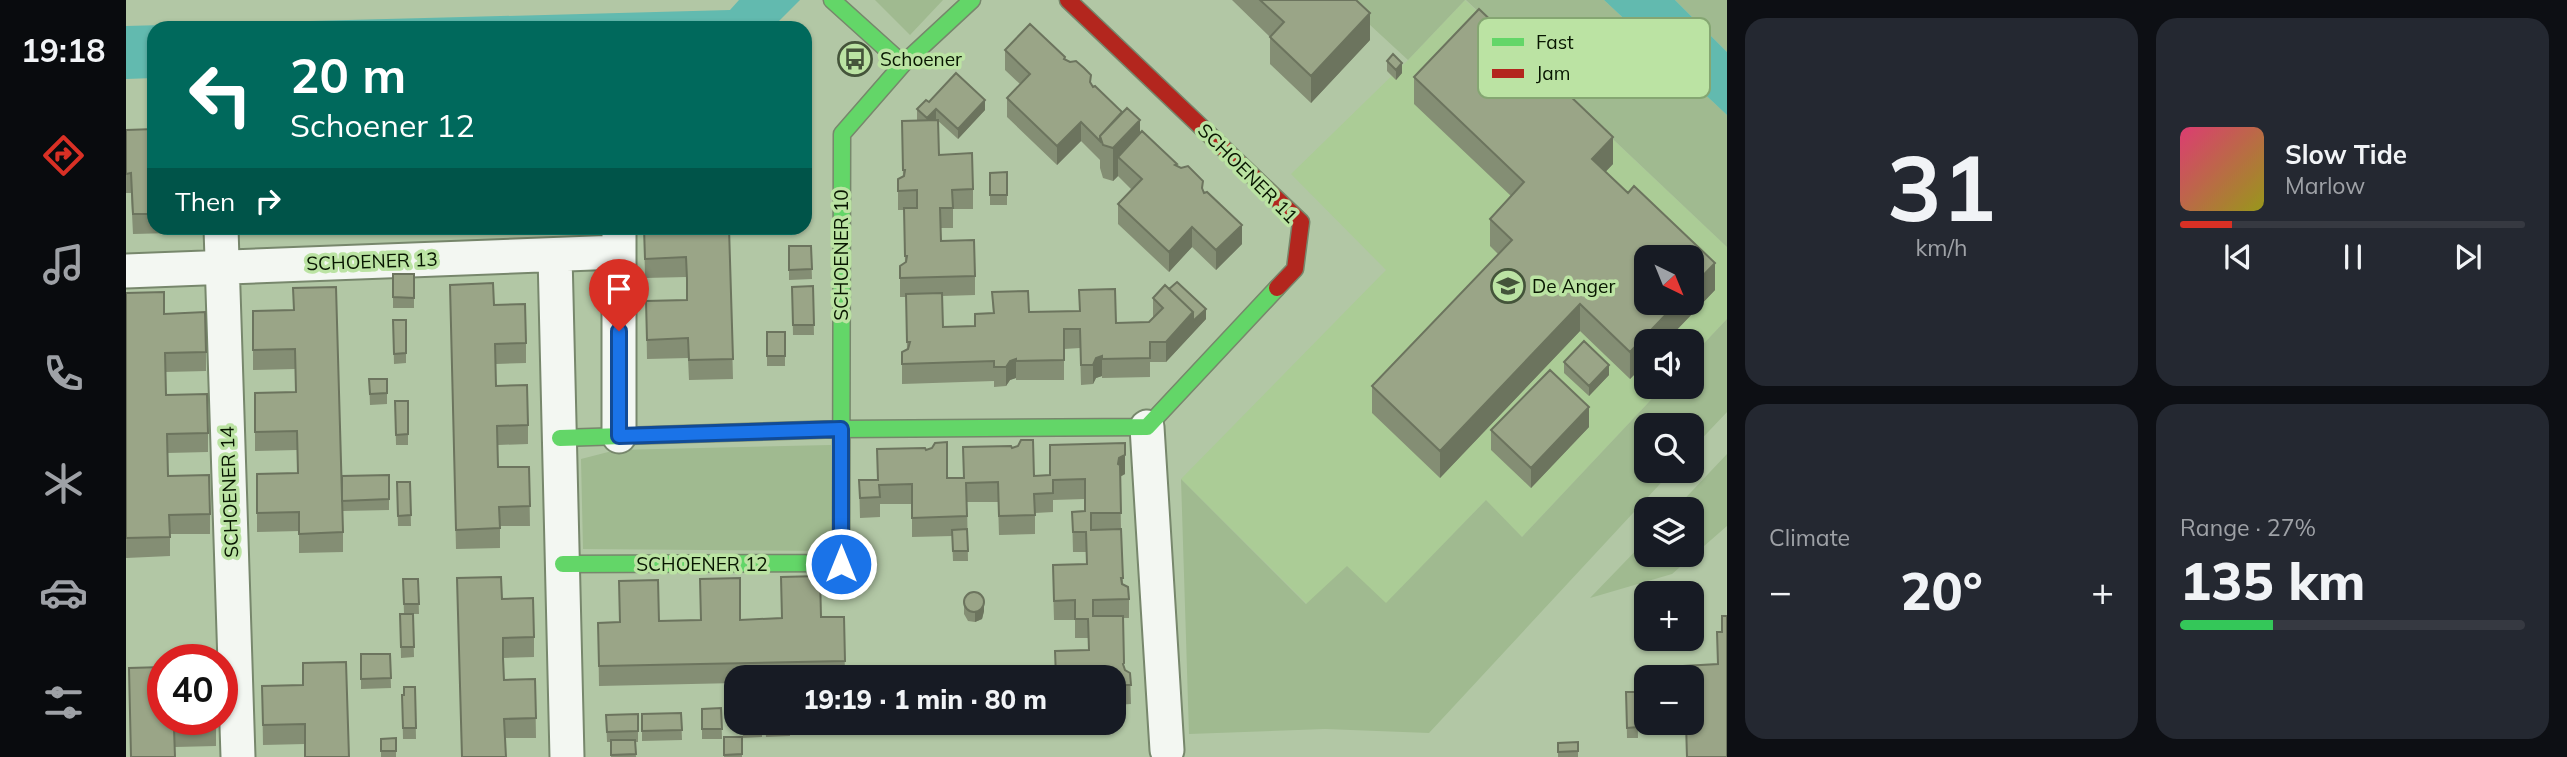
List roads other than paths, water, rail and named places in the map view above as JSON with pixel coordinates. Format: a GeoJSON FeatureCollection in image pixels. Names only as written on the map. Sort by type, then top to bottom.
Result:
{"type":"FeatureCollection","features":[{"type":"Feature","properties":{"kind":"street"},"geometry":{"type":"LineString","coordinates":[[832,0],[903,64]]}},
{"type":"Feature","properties":{"kind":"street","name":"SCHOENER 10"},"geometry":{"type":"LineString","coordinates":[[841,564],[842,134],[903,64],[972,0]]}},
{"type":"Feature","properties":{"kind":"street","name":"SCHOENER 11"},"geometry":{"type":"LineString","coordinates":[[1068,0],[1301,222],[1295,268],[1147,427]]}},
{"type":"Feature","properties":{"kind":"street","name":"SCHOENER 14"},"geometry":{"type":"LineString","coordinates":[[221,235],[238,757]]}},
{"type":"Feature","properties":{"kind":"street"},"geometry":{"type":"LineString","coordinates":[[619,240],[619,436]]}},
{"type":"Feature","properties":{"kind":"street","name":"SCHOENER 13"},"geometry":{"type":"LineString","coordinates":[[126,271],[555,254],[619,240]]}},
{"type":"Feature","properties":{"kind":"street"},"geometry":{"type":"LineString","coordinates":[[555,254],[567,757]]}},
{"type":"Feature","properties":{"kind":"street"},"geometry":{"type":"LineString","coordinates":[[560,438],[841,429],[1147,427],[1167,750]]}},
{"type":"Feature","properties":{"kind":"street","name":"SCHOENER 12"},"geometry":{"type":"LineString","coordinates":[[563,564],[841,564]]}},
{"type":"Feature","properties":{"kind":"water"},"geometry":{"type":"Polygon","coordinates":[[[739,0],[800,0],[779,21],[315,21],[730,10],[739,0]]]}},
{"type":"Feature","properties":{"kind":"water"},"geometry":{"type":"Polygon","coordinates":[[[1604,0],[1675,0],[1693,18],[1623,18],[1604,0]]]}},
{"type":"Feature","properties":{"kind":"water"},"geometry":{"type":"Polygon","coordinates":[[[147,25],[147,78],[126,79],[126,26],[147,25]]]}},
{"type":"Feature","properties":{"kind":"water"},"geometry":{"type":"Polygon","coordinates":[[[1710,35],[1727,52],[1727,115],[1709,98],[1710,35]]]}},
{"type":"Feature","properties":{"kind":"place","name":"Schoener"},"geometry":{"type":"Point","coordinates":[855,59]}},
{"type":"Feature","properties":{"kind":"place","name":"De Anger"},"geometry":{"type":"Point","coordinates":[1508,286]}}]}
